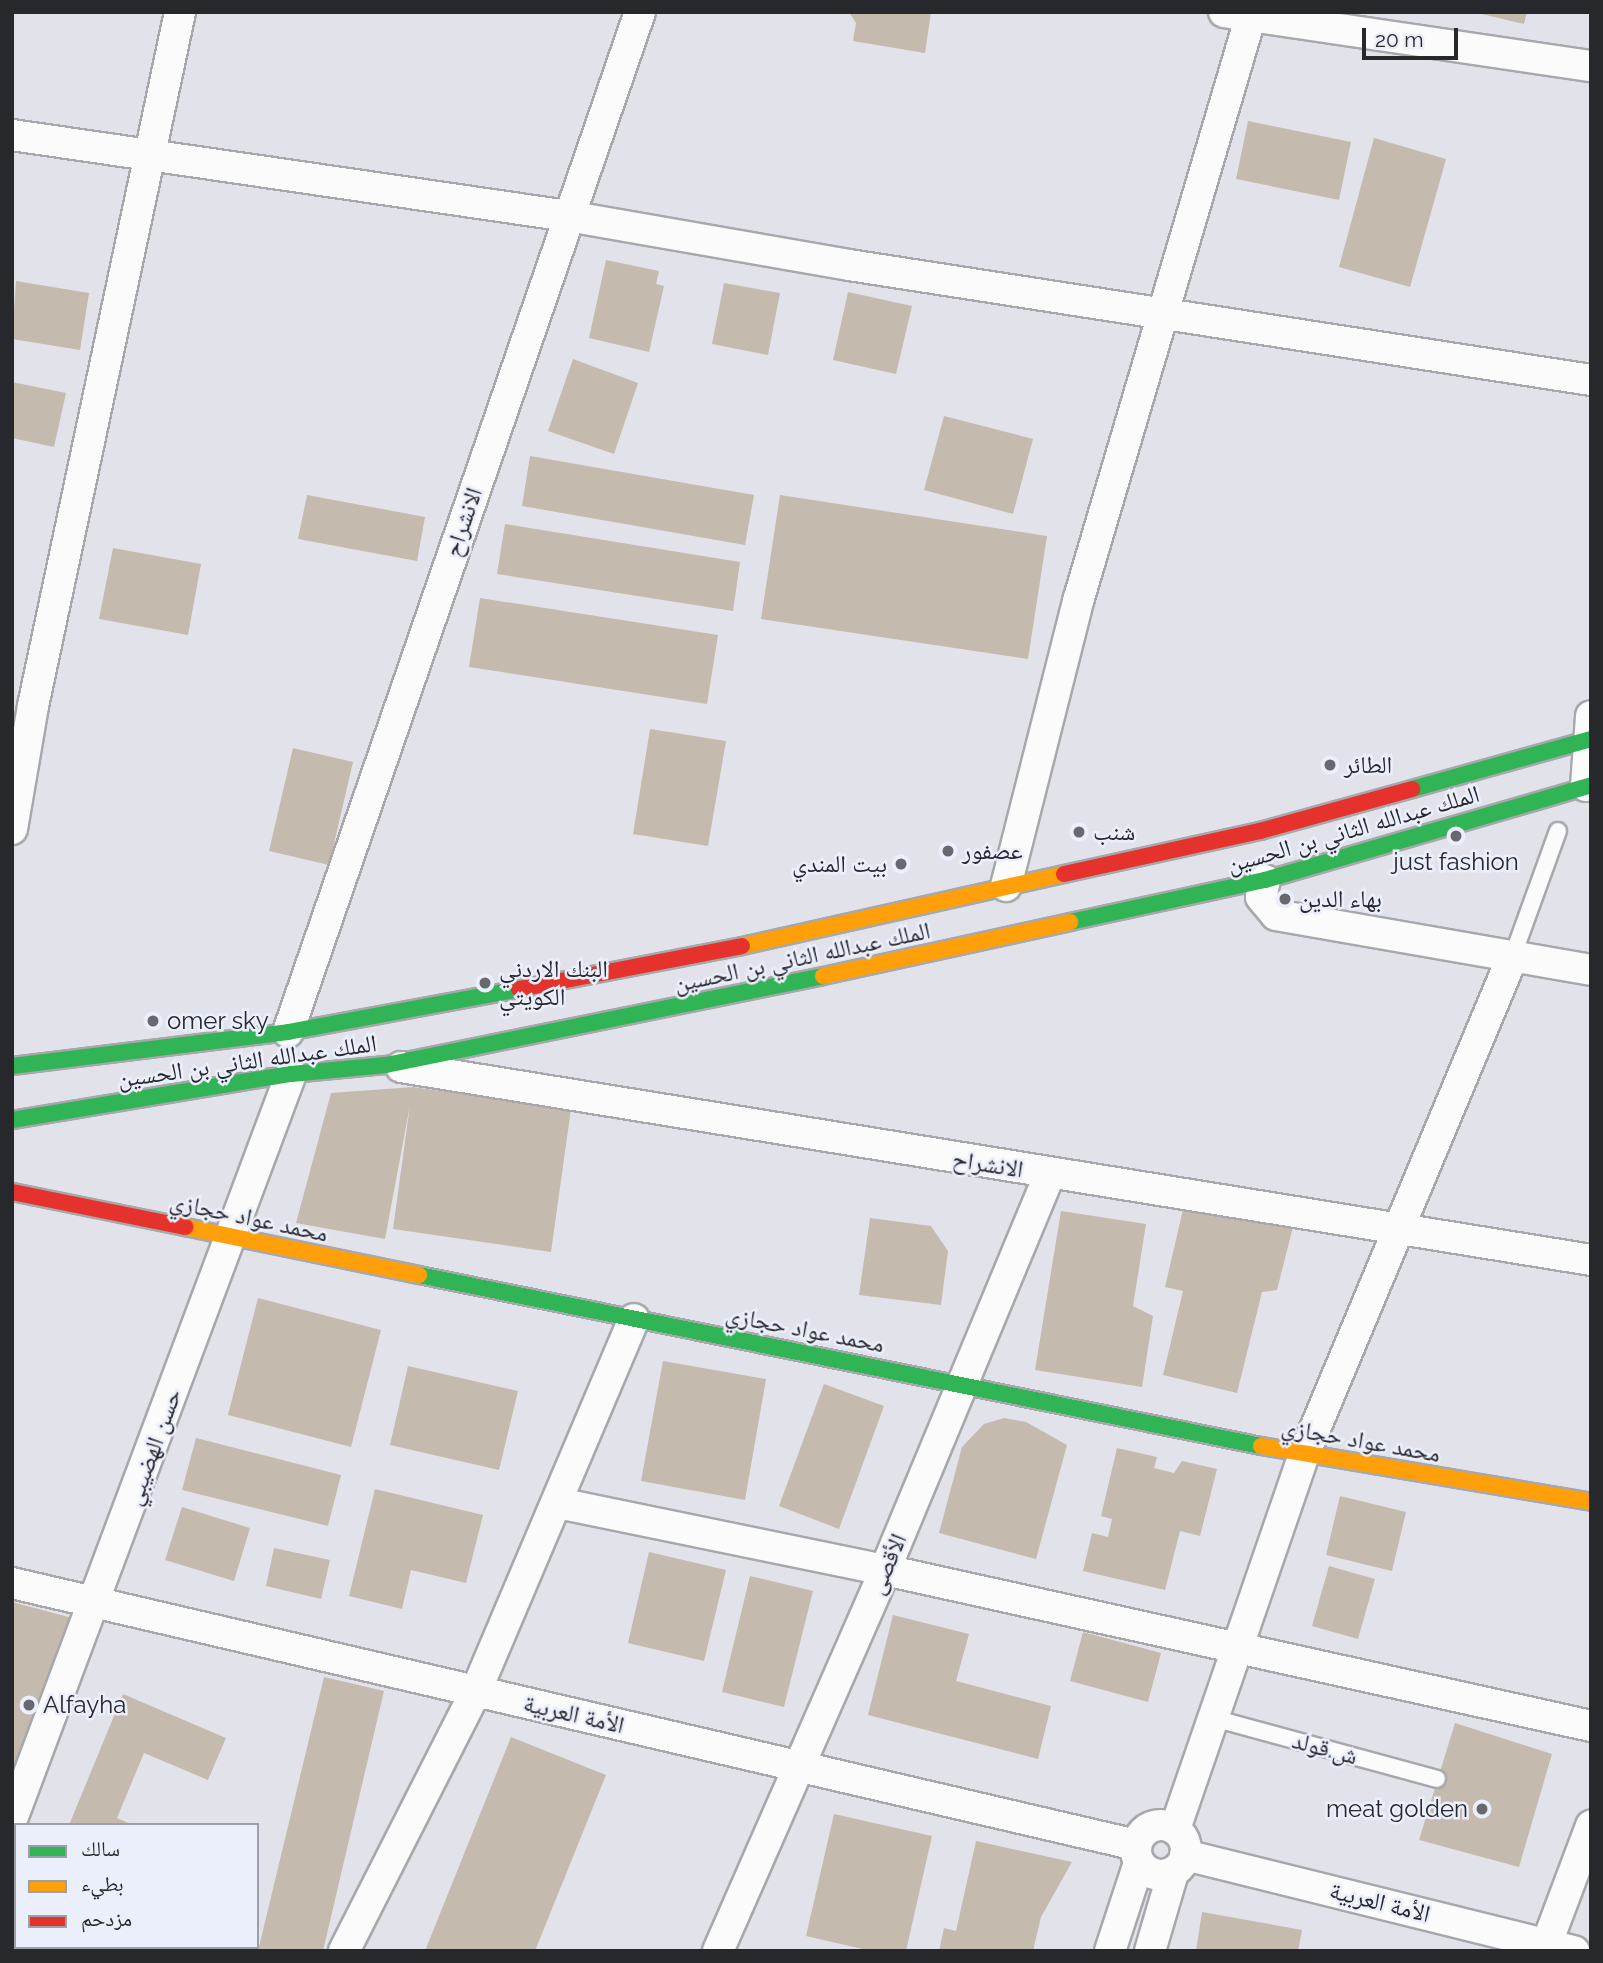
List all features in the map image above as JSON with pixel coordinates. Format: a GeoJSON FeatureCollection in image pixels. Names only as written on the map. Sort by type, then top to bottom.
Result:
{"type":"FeatureCollection","features":[{"type":"Feature","properties":{"kind":"main road","name":"الملك عبدالله الثاني بن الحسين"},"geometry":{"type":"LineString","coordinates":[[12,1066],[288,1032],[671,961],[1261,831],[1589,732]]}},
{"type":"Feature","properties":{"kind":"main road","name":"الملك عبدالله الثاني بن الحسين"},"geometry":{"type":"LineString","coordinates":[[12,1120],[291,1074],[386,1065],[801,981],[1265,880],[1588,786]]}},
{"type":"Feature","properties":{"kind":"main road","name":"محمد عواد حجازي"},"geometry":{"type":"LineString","coordinates":[[12,1192],[1304,1455],[1591,1503]]}},
{"type":"Feature","properties":{"kind":"street"},"geometry":{"type":"LineString","coordinates":[[12,829],[23,704],[180,12]]}},
{"type":"Feature","properties":{"kind":"street","name":"الانشراح"},"geometry":{"type":"LineString","coordinates":[[288,1032],[640,12]]}},
{"type":"Feature","properties":{"kind":"street"},"geometry":{"type":"LineString","coordinates":[[1006,886],[1079,598],[1163,315],[1242,14],[1591,66]]}},
{"type":"Feature","properties":{"kind":"street"},"geometry":{"type":"LineString","coordinates":[[12,135],[568,216],[1163,315],[1591,380]]}},
{"type":"Feature","properties":{"kind":"street"},"geometry":{"type":"LineString","coordinates":[[1588,786],[1589,732]]}},
{"type":"Feature","properties":{"kind":"street"},"geometry":{"type":"LineString","coordinates":[[1265,880],[1261,897],[1276,915],[1591,970]]}},
{"type":"Feature","properties":{"kind":"street"},"geometry":{"type":"LineString","coordinates":[[1150,1951],[1213,1718],[1304,1455],[1513,958]]}},
{"type":"Feature","properties":{"kind":"street","name":"الانشراح"},"geometry":{"type":"LineString","coordinates":[[386,1065],[1591,1260]]}},
{"type":"Feature","properties":{"kind":"street","name":"حسن الهضيبي"},"geometry":{"type":"LineString","coordinates":[[12,1819],[95,1604],[291,1074]]}},
{"type":"Feature","properties":{"kind":"street","name":"الأقصى"},"geometry":{"type":"LineString","coordinates":[[718,1951],[797,1765],[885,1570],[1049,1174]]}},
{"type":"Feature","properties":{"kind":"street"},"geometry":{"type":"LineString","coordinates":[[344,1951],[476,1691],[634,1319]]}},
{"type":"Feature","properties":{"kind":"street"},"geometry":{"type":"LineString","coordinates":[[558,1503],[885,1570],[1591,1726]]}},
{"type":"Feature","properties":{"kind":"street","name":"الأمة العربية"},"geometry":{"type":"LineString","coordinates":[[12,1583],[797,1765],[1138,1854],[1150,1873],[1178,1852],[1555,1949]]}},
{"type":"Feature","properties":{"kind":"street"},"geometry":{"type":"LineString","coordinates":[[1555,1949],[1591,1826]]}},
{"type":"Feature","properties":{"kind":"street"},"geometry":{"type":"LineString","coordinates":[[1110,1951],[1147,1829],[1178,1852]]}},
{"type":"Feature","properties":{"kind":"lane"},"geometry":{"type":"LineString","coordinates":[[1513,958],[1558,831]]}},
{"type":"Feature","properties":{"kind":"lane","name":"ش.قولد"},"geometry":{"type":"LineString","coordinates":[[1213,1718],[1437,1779]]}},
{"type":"Feature","properties":{"kind":"building"},"geometry":{"type":"Polygon","coordinates":[[[849,12],[931,12],[925,53],[853,41],[856,23],[849,12]]]}},
{"type":"Feature","properties":{"kind":"building"},"geometry":{"type":"Polygon","coordinates":[[[1473,12],[1527,12],[1524,24],[1473,12]]]}},
{"type":"Feature","properties":{"kind":"building"},"geometry":{"type":"Polygon","coordinates":[[[1248,121],[1351,142],[1339,200],[1236,179],[1248,121]]]}},
{"type":"Feature","properties":{"kind":"building"},"geometry":{"type":"Polygon","coordinates":[[[1374,138],[1446,159],[1410,287],[1339,267],[1374,138]]]}},
{"type":"Feature","properties":{"kind":"building"},"geometry":{"type":"Polygon","coordinates":[[[606,260],[659,271],[656,284],[664,286],[649,352],[589,338],[606,260]]]}},
{"type":"Feature","properties":{"kind":"building"},"geometry":{"type":"Polygon","coordinates":[[[16,281],[89,293],[80,350],[12,339],[16,281]]]}},
{"type":"Feature","properties":{"kind":"building"},"geometry":{"type":"Polygon","coordinates":[[[724,283],[780,293],[768,355],[712,344],[724,283]]]}},
{"type":"Feature","properties":{"kind":"building"},"geometry":{"type":"Polygon","coordinates":[[[848,292],[912,306],[896,374],[833,360],[848,292]]]}},
{"type":"Feature","properties":{"kind":"building"},"geometry":{"type":"Polygon","coordinates":[[[573,359],[638,383],[614,454],[548,431],[573,359]]]}},
{"type":"Feature","properties":{"kind":"building"},"geometry":{"type":"Polygon","coordinates":[[[12,382],[66,393],[54,447],[12,438],[12,382]]]}},
{"type":"Feature","properties":{"kind":"building"},"geometry":{"type":"Polygon","coordinates":[[[944,416],[1033,439],[1013,514],[924,490],[944,416]]]}},
{"type":"Feature","properties":{"kind":"building"},"geometry":{"type":"Polygon","coordinates":[[[530,456],[754,495],[745,545],[522,506],[530,456]]]}},
{"type":"Feature","properties":{"kind":"building"},"geometry":{"type":"Polygon","coordinates":[[[307,495],[425,517],[417,561],[298,539],[307,495]]]}},
{"type":"Feature","properties":{"kind":"building"},"geometry":{"type":"Polygon","coordinates":[[[780,495],[1047,536],[1028,659],[761,619],[780,495]]]}},
{"type":"Feature","properties":{"kind":"building"},"geometry":{"type":"Polygon","coordinates":[[[505,524],[740,562],[733,611],[497,574],[505,524]]]}},
{"type":"Feature","properties":{"kind":"building"},"geometry":{"type":"Polygon","coordinates":[[[113,548],[201,564],[188,635],[99,619],[113,548]]]}},
{"type":"Feature","properties":{"kind":"building"},"geometry":{"type":"Polygon","coordinates":[[[480,598],[718,635],[707,704],[469,667],[480,598]]]}},
{"type":"Feature","properties":{"kind":"building"},"geometry":{"type":"Polygon","coordinates":[[[650,729],[726,741],[708,846],[633,834],[650,729]]]}},
{"type":"Feature","properties":{"kind":"building"},"geometry":{"type":"Polygon","coordinates":[[[293,748],[353,762],[329,865],[269,851],[293,748]]]}},
{"type":"Feature","properties":{"kind":"building"},"geometry":{"type":"Polygon","coordinates":[[[413,1087],[571,1109],[551,1252],[393,1229],[410,1105],[385,1239],[296,1223],[331,1093],[413,1087]]]}},
{"type":"Feature","properties":{"kind":"building"},"geometry":{"type":"Polygon","coordinates":[[[1185,1201],[1293,1227],[1277,1290],[1262,1292],[1237,1393],[1163,1375],[1183,1291],[1165,1287],[1185,1201]]]}},
{"type":"Feature","properties":{"kind":"building"},"geometry":{"type":"Polygon","coordinates":[[[1061,1211],[1146,1224],[1133,1306],[1153,1316],[1142,1387],[1035,1370],[1061,1211]]]}},
{"type":"Feature","properties":{"kind":"building"},"geometry":{"type":"Polygon","coordinates":[[[870,1218],[931,1226],[948,1251],[941,1305],[859,1295],[870,1218]]]}},
{"type":"Feature","properties":{"kind":"building"},"geometry":{"type":"Polygon","coordinates":[[[258,1298],[381,1330],[351,1447],[228,1415],[258,1298]]]}},
{"type":"Feature","properties":{"kind":"building"},"geometry":{"type":"Polygon","coordinates":[[[663,1361],[766,1379],[745,1500],[641,1481],[663,1361]]]}},
{"type":"Feature","properties":{"kind":"building"},"geometry":{"type":"Polygon","coordinates":[[[408,1366],[518,1391],[499,1470],[390,1445],[408,1366]]]}},
{"type":"Feature","properties":{"kind":"building"},"geometry":{"type":"Polygon","coordinates":[[[824,1384],[884,1406],[839,1529],[779,1506],[824,1384]]]}},
{"type":"Feature","properties":{"kind":"building"},"geometry":{"type":"Polygon","coordinates":[[[1004,1418],[1026,1422],[1067,1445],[1036,1559],[939,1533],[962,1447],[984,1424],[1004,1418]]]}},
{"type":"Feature","properties":{"kind":"building"},"geometry":{"type":"Polygon","coordinates":[[[196,1438],[341,1475],[328,1526],[182,1490],[196,1438]]]}},
{"type":"Feature","properties":{"kind":"building"},"geometry":{"type":"Polygon","coordinates":[[[1117,1448],[1157,1457],[1154,1468],[1174,1473],[1182,1461],[1217,1469],[1200,1536],[1180,1531],[1165,1590],[1083,1571],[1092,1533],[1108,1537],[1112,1519],[1101,1516],[1117,1448]]]}},
{"type":"Feature","properties":{"kind":"building"},"geometry":{"type":"Polygon","coordinates":[[[375,1489],[483,1515],[466,1583],[411,1570],[402,1609],[349,1596],[375,1489]]]}},
{"type":"Feature","properties":{"kind":"building"},"geometry":{"type":"Polygon","coordinates":[[[1340,1496],[1406,1512],[1392,1571],[1326,1555],[1340,1496]]]}},
{"type":"Feature","properties":{"kind":"building"},"geometry":{"type":"Polygon","coordinates":[[[182,1507],[250,1528],[234,1581],[165,1560],[182,1507]]]}},
{"type":"Feature","properties":{"kind":"building"},"geometry":{"type":"Polygon","coordinates":[[[274,1548],[330,1560],[321,1599],[266,1586],[274,1548]]]}},
{"type":"Feature","properties":{"kind":"building"},"geometry":{"type":"Polygon","coordinates":[[[649,1552],[726,1570],[704,1661],[628,1643],[649,1552]]]}},
{"type":"Feature","properties":{"kind":"building"},"geometry":{"type":"Polygon","coordinates":[[[1329,1566],[1375,1579],[1358,1639],[1312,1626],[1329,1566]]]}},
{"type":"Feature","properties":{"kind":"building"},"geometry":{"type":"Polygon","coordinates":[[[750,1576],[813,1591],[784,1707],[722,1692],[750,1576]]]}},
{"type":"Feature","properties":{"kind":"building","name":"Alfayha"},"geometry":{"type":"Polygon","coordinates":[[[12,1602],[80,1620],[12,1790],[12,1602]]]}},
{"type":"Feature","properties":{"kind":"building"},"geometry":{"type":"Polygon","coordinates":[[[893,1615],[969,1634],[956,1681],[1051,1706],[1038,1759],[868,1715],[893,1615]]]}},
{"type":"Feature","properties":{"kind":"building"},"geometry":{"type":"Polygon","coordinates":[[[1083,1632],[1161,1653],[1148,1702],[1070,1681],[1083,1632]]]}},
{"type":"Feature","properties":{"kind":"building"},"geometry":{"type":"Polygon","coordinates":[[[324,1677],[384,1691],[323,1951],[258,1951],[324,1677]]]}},
{"type":"Feature","properties":{"kind":"building"},"geometry":{"type":"Polygon","coordinates":[[[123,1694],[226,1738],[208,1780],[144,1753],[117,1818],[128,1823],[70,1823],[123,1694]]]}},
{"type":"Feature","properties":{"kind":"building","name":"meat golden"},"geometry":{"type":"Polygon","coordinates":[[[1455,1723],[1552,1754],[1519,1867],[1419,1840],[1455,1723]]]}},
{"type":"Feature","properties":{"kind":"building"},"geometry":{"type":"Polygon","coordinates":[[[511,1737],[606,1775],[535,1951],[425,1951],[511,1737]]]}},
{"type":"Feature","properties":{"kind":"building"},"geometry":{"type":"Polygon","coordinates":[[[834,1814],[932,1836],[906,1951],[871,1951],[806,1936],[834,1814]]]}},
{"type":"Feature","properties":{"kind":"building"},"geometry":{"type":"Polygon","coordinates":[[[976,1841],[1072,1862],[1041,1917],[1033,1951],[939,1951],[944,1928],[956,1931],[976,1841]]]}},
{"type":"Feature","properties":{"kind":"building"},"geometry":{"type":"Polygon","coordinates":[[[1202,1912],[1302,1930],[1298,1951],[1196,1951],[1202,1912]]]}},
{"type":"Feature","properties":{"kind":"traffic: fast"},"geometry":{"type":"LineString","coordinates":[[1412,789],[1591,739]]}},
{"type":"Feature","properties":{"kind":"traffic: fast"},"geometry":{"type":"LineString","coordinates":[[1070,922],[1265,880],[1591,785]]}},
{"type":"Feature","properties":{"kind":"traffic: fast"},"geometry":{"type":"LineString","coordinates":[[12,1120],[291,1074],[386,1065],[823,976]]}},
{"type":"Feature","properties":{"kind":"traffic: fast"},"geometry":{"type":"LineString","coordinates":[[12,1066],[288,1032],[519,989]]}},
{"type":"Feature","properties":{"kind":"traffic: fast"},"geometry":{"type":"LineString","coordinates":[[419,1275],[1261,1446]]}},
{"type":"Feature","properties":{"kind":"traffic: slow"},"geometry":{"type":"LineString","coordinates":[[742,946],[1064,874]]}},
{"type":"Feature","properties":{"kind":"traffic: slow"},"geometry":{"type":"LineString","coordinates":[[823,976],[1070,922]]}},
{"type":"Feature","properties":{"kind":"traffic: slow"},"geometry":{"type":"LineString","coordinates":[[185,1227],[419,1275]]}},
{"type":"Feature","properties":{"kind":"traffic: slow"},"geometry":{"type":"LineString","coordinates":[[1261,1446],[1591,1502]]}},
{"type":"Feature","properties":{"kind":"traffic: jam"},"geometry":{"type":"LineString","coordinates":[[1064,874],[1260,831],[1412,789]]}},
{"type":"Feature","properties":{"kind":"traffic: jam"},"geometry":{"type":"LineString","coordinates":[[519,989],[742,946]]}},
{"type":"Feature","properties":{"kind":"traffic: jam"},"geometry":{"type":"LineString","coordinates":[[12,1192],[185,1227]]}},
{"type":"Feature","properties":{"kind":"place","name":"الطائر"},"geometry":{"type":"Point","coordinates":[1330,765]}},
{"type":"Feature","properties":{"kind":"place","name":"شنب"},"geometry":{"type":"Point","coordinates":[1079,832]}},
{"type":"Feature","properties":{"kind":"place","name":"just fashion"},"geometry":{"type":"Point","coordinates":[1456,836]}},
{"type":"Feature","properties":{"kind":"place","name":"عصفور"},"geometry":{"type":"Point","coordinates":[948,851]}},
{"type":"Feature","properties":{"kind":"place","name":"بيت المندي"},"geometry":{"type":"Point","coordinates":[901,864]}},
{"type":"Feature","properties":{"kind":"place","name":"بهاء الدين"},"geometry":{"type":"Point","coordinates":[1285,899]}},
{"type":"Feature","properties":{"kind":"place","name":"البنك الاردني الكويتي"},"geometry":{"type":"Point","coordinates":[485,983]}},
{"type":"Feature","properties":{"kind":"place","name":"omer sky"},"geometry":{"type":"Point","coordinates":[153,1021]}},
{"type":"Feature","properties":{"kind":"place","name":"Alfayha"},"geometry":{"type":"Point","coordinates":[29,1705]}},
{"type":"Feature","properties":{"kind":"place","name":"meat golden"},"geometry":{"type":"Point","coordinates":[1482,1809]}}]}
